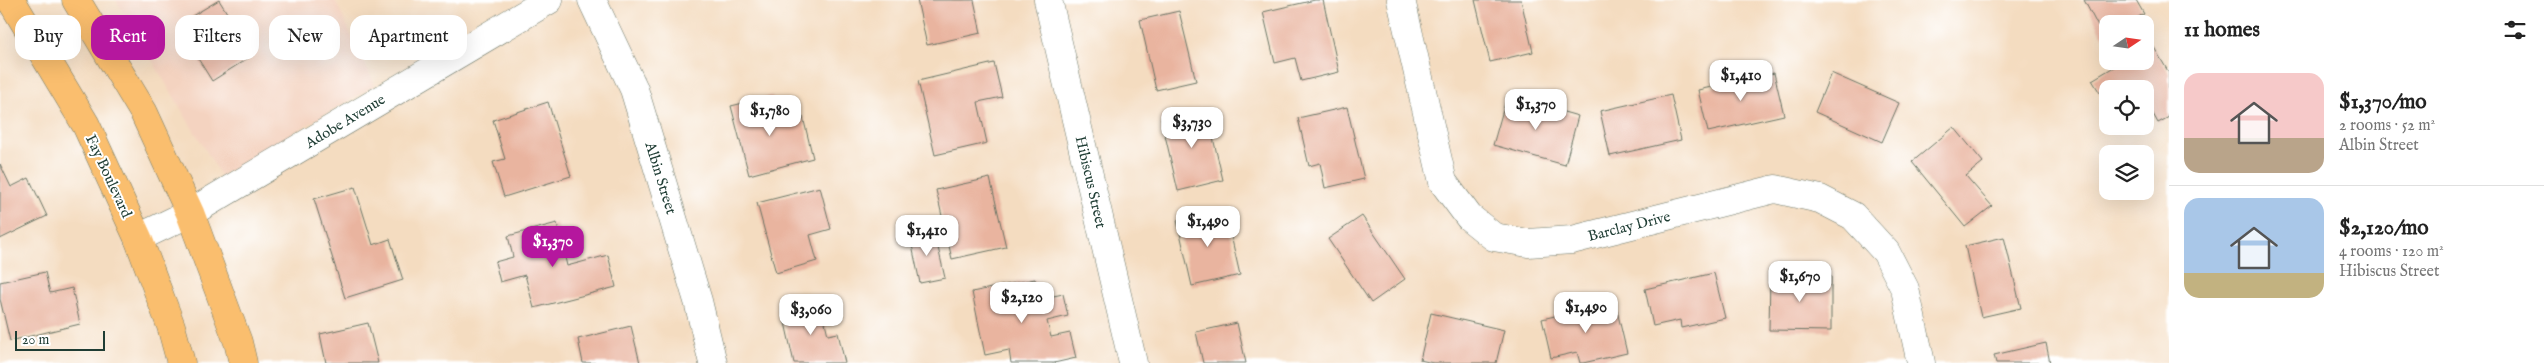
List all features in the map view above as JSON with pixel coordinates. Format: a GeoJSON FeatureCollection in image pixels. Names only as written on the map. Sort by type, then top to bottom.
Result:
{"type":"FeatureCollection","features":[{"type":"Feature","properties":{"kind":"main road","name":"Fay Boulevard"},"geometry":{"type":"LineString","coordinates":[[11,0],[86,125],[138,238],[171,326],[181,363]]}},
{"type":"Feature","properties":{"kind":"main road"},"geometry":{"type":"LineString","coordinates":[[76,0],[144,113],[190,213],[238,342],[243,363]]}},
{"type":"Feature","properties":{"kind":"street","name":"Adobe Avenue"},"geometry":{"type":"LineString","coordinates":[[138,238],[190,213],[549,0]]}},
{"type":"Feature","properties":{"kind":"street","name":"Albin Street"},"geometry":{"type":"LineString","coordinates":[[592,0],[634,89],[698,301],[713,363]]}},
{"type":"Feature","properties":{"kind":"street","name":"Hibiscus Street"},"geometry":{"type":"LineString","coordinates":[[1048,0],[1133,363]]}},
{"type":"Feature","properties":{"kind":"street","name":"Barclay Drive"},"geometry":{"type":"LineString","coordinates":[[1401,0],[1443,182],[1469,217],[1494,237],[1528,243],[1572,240],[1775,189],[1820,199],[1853,216],[1886,252],[1905,289],[1921,363]]}},
{"type":"Feature","properties":{"kind":"shaded area"},"geometry":{"type":"Polygon","coordinates":[[[116,0],[335,0],[350,32],[350,60],[363,60],[375,85],[221,176],[152,60],[165,60],[165,15],[125,15],[116,0]]]}},
{"type":"Feature","properties":{"kind":"building"},"geometry":{"type":"Polygon","coordinates":[[[219,0],[228,15],[194,15],[219,0]]]}},
{"type":"Feature","properties":{"kind":"building"},"geometry":{"type":"Polygon","coordinates":[[[917,0],[974,0],[981,33],[927,45],[917,0]]]}},
{"type":"Feature","properties":{"kind":"building"},"geometry":{"type":"Polygon","coordinates":[[[1315,0],[1323,0],[1339,72],[1301,81],[1295,58],[1275,63],[1263,12],[1315,0]]]}},
{"type":"Feature","properties":{"kind":"building"},"geometry":{"type":"Polygon","coordinates":[[[1475,0],[1521,0],[1533,52],[1490,62],[1475,0]]]}},
{"type":"Feature","properties":{"kind":"building"},"geometry":{"type":"Polygon","coordinates":[[[2084,0],[2136,0],[2144,14],[2099,15],[2099,28],[2084,0]]]}},
{"type":"Feature","properties":{"kind":"building"},"geometry":{"type":"Polygon","coordinates":[[[1179,11],[1196,81],[1156,90],[1140,20],[1179,11]]]}},
{"type":"Feature","properties":{"kind":"building"},"geometry":{"type":"Polygon","coordinates":[[[2154,47],[2169,73],[2169,117],[2158,123],[2154,116],[2154,80],[2099,80],[2099,91],[2092,80],[2109,70],[2154,70],[2154,47]]]}},
{"type":"Feature","properties":{"kind":"building"},"geometry":{"type":"Polygon","coordinates":[[[199,60],[245,60],[212,81],[199,60]]]}},
{"type":"Feature","properties":{"kind":"building"},"geometry":{"type":"Polygon","coordinates":[[[994,63],[1002,97],[978,102],[987,143],[935,155],[918,81],[994,63]]]}},
{"type":"Feature","properties":{"kind":"building"},"geometry":{"type":"Polygon","coordinates":[[[1774,73],[1784,115],[1708,132],[1698,90],[1774,73]]]}},
{"type":"Feature","properties":{"kind":"building"},"geometry":{"type":"Polygon","coordinates":[[[1831,73],[1899,103],[1882,142],[1815,112],[1831,73]]]}},
{"type":"Feature","properties":{"kind":"building"},"geometry":{"type":"Polygon","coordinates":[[[1671,95],[1681,140],[1610,156],[1600,111],[1671,95]]]}},
{"type":"Feature","properties":{"kind":"building"},"geometry":{"type":"Polygon","coordinates":[[[772,96],[779,123],[803,117],[813,158],[749,175],[731,106],[772,96]]]}},
{"type":"Feature","properties":{"kind":"building"},"geometry":{"type":"Polygon","coordinates":[[[1507,96],[1578,116],[1565,165],[1493,145],[1507,96]]]}},
{"type":"Feature","properties":{"kind":"building"},"geometry":{"type":"Polygon","coordinates":[[[548,102],[571,176],[504,197],[493,162],[505,159],[493,120],[548,102]]]}},
{"type":"Feature","properties":{"kind":"building"},"geometry":{"type":"Polygon","coordinates":[[[1347,107],[1364,179],[1325,188],[1320,163],[1309,166],[1298,118],[1347,107]]]}},
{"type":"Feature","properties":{"kind":"building"},"geometry":{"type":"Polygon","coordinates":[[[1206,108],[1223,180],[1178,191],[1161,118],[1206,108]]]}},
{"type":"Feature","properties":{"kind":"building"},"geometry":{"type":"Polygon","coordinates":[[[1954,127],[1983,162],[1966,176],[1992,206],[1965,227],[1912,162],[1954,127]]]}},
{"type":"Feature","properties":{"kind":"building"},"geometry":{"type":"Polygon","coordinates":[[[0,164],[11,187],[29,178],[47,216],[0,239],[0,164]]]}},
{"type":"Feature","properties":{"kind":"building"},"geometry":{"type":"Polygon","coordinates":[[[990,178],[1006,247],[952,259],[936,190],[990,178]]]}},
{"type":"Feature","properties":{"kind":"building"},"geometry":{"type":"Polygon","coordinates":[[[355,187],[373,245],[390,239],[403,280],[345,298],[314,199],[355,187]]]}},
{"type":"Feature","properties":{"kind":"building"},"geometry":{"type":"Polygon","coordinates":[[[820,187],[831,229],[810,235],[817,261],[776,273],[757,203],[820,187]]]}},
{"type":"Feature","properties":{"kind":"building"},"geometry":{"type":"Polygon","coordinates":[[[1225,209],[1240,275],[1192,286],[1177,220],[1225,209]]]}},
{"type":"Feature","properties":{"kind":"building"},"geometry":{"type":"Polygon","coordinates":[[[1362,216],[1405,279],[1371,303],[1328,239],[1362,216]]]}},
{"type":"Feature","properties":{"kind":"building"},"geometry":{"type":"Polygon","coordinates":[[[557,223],[567,266],[608,255],[616,287],[534,308],[525,275],[500,282],[495,262],[513,257],[508,236],[557,223]]]}},
{"type":"Feature","properties":{"kind":"building"},"geometry":{"type":"Polygon","coordinates":[[[934,230],[945,278],[920,283],[910,236],[934,230]]]}},
{"type":"Feature","properties":{"kind":"building"},"geometry":{"type":"Polygon","coordinates":[[[2004,237],[2021,308],[1981,317],[1965,246],[2004,237]]]}},
{"type":"Feature","properties":{"kind":"building"},"geometry":{"type":"Polygon","coordinates":[[[45,272],[50,293],[72,288],[80,324],[10,341],[0,299],[0,282],[45,272]]]}},
{"type":"Feature","properties":{"kind":"building"},"geometry":{"type":"Polygon","coordinates":[[[1714,273],[1725,318],[1681,328],[1680,320],[1653,326],[1645,289],[1714,273]]]}},
{"type":"Feature","properties":{"kind":"building"},"geometry":{"type":"Polygon","coordinates":[[[1770,275],[1831,276],[1831,331],[1769,330],[1770,275]]]}},
{"type":"Feature","properties":{"kind":"building"},"geometry":{"type":"Polygon","coordinates":[[[1035,279],[1039,299],[1063,294],[1068,316],[1047,321],[1051,337],[1070,333],[1076,358],[1054,363],[1011,363],[1009,350],[985,355],[972,292],[1035,279]]]}},
{"type":"Feature","properties":{"kind":"building"},"geometry":{"type":"Polygon","coordinates":[[[820,301],[828,335],[838,333],[845,363],[794,363],[782,309],[820,301]]]}},
{"type":"Feature","properties":{"kind":"building"},"geometry":{"type":"Polygon","coordinates":[[[1615,302],[1627,353],[1583,363],[1580,363],[1577,352],[1551,358],[1542,319],[1615,302]]]}},
{"type":"Feature","properties":{"kind":"building"},"geometry":{"type":"Polygon","coordinates":[[[1431,313],[1504,330],[1496,363],[1433,363],[1420,360],[1431,313]]]}},
{"type":"Feature","properties":{"kind":"building"},"geometry":{"type":"Polygon","coordinates":[[[368,323],[378,363],[326,363],[320,334],[368,323]]]}},
{"type":"Feature","properties":{"kind":"building"},"geometry":{"type":"Polygon","coordinates":[[[1237,323],[1246,363],[1203,363],[1196,332],[1237,323]]]}},
{"type":"Feature","properties":{"kind":"building"},"geometry":{"type":"Polygon","coordinates":[[[631,326],[640,363],[583,363],[578,339],[631,326]]]}},
{"type":"Feature","properties":{"kind":"building"},"geometry":{"type":"Polygon","coordinates":[[[2046,343],[2050,363],[1996,363],[1994,355],[2046,343]]]}}]}
